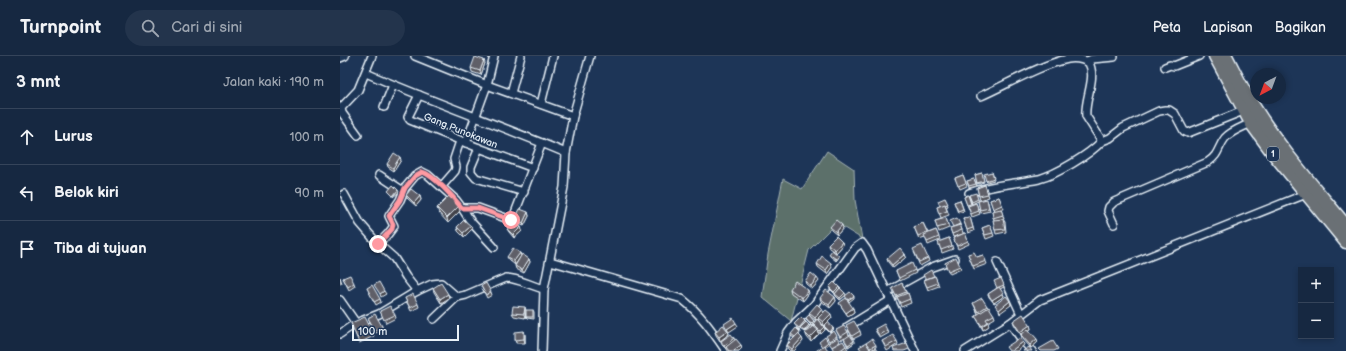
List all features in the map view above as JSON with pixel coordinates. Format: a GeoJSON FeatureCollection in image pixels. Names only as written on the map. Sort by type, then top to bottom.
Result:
{"type":"FeatureCollection","features":[{"type":"Feature","properties":{"kind":"highway","name":"1"},"geometry":{"type":"LineString","coordinates":[[1215,56],[1243,111],[1251,123],[1273,154],[1346,242]]}},
{"type":"Feature","properties":{"kind":"highway","name":"1"},"geometry":{"type":"LineString","coordinates":[[1226,56],[1262,119],[1285,151],[1346,226]]}},
{"type":"Feature","properties":{"kind":"street"},"geometry":{"type":"LineString","coordinates":[[340,58],[345,56]]}},
{"type":"Feature","properties":{"kind":"street"},"geometry":{"type":"LineString","coordinates":[[358,135],[342,113],[341,108],[358,90],[372,56]]}},
{"type":"Feature","properties":{"kind":"street"},"geometry":{"type":"LineString","coordinates":[[415,56],[487,85],[573,116]]}},
{"type":"Feature","properties":{"kind":"street"},"geometry":{"type":"LineString","coordinates":[[442,186],[455,172],[456,168],[454,159],[475,116],[487,85],[494,56]]}},
{"type":"Feature","properties":{"kind":"street"},"geometry":{"type":"LineString","coordinates":[[510,93],[521,56]]}},
{"type":"Feature","properties":{"kind":"street"},"geometry":{"type":"LineString","coordinates":[[541,104],[553,56]]}},
{"type":"Feature","properties":{"kind":"street"},"geometry":{"type":"LineString","coordinates":[[542,351],[544,289],[564,187],[566,153],[573,116],[590,56]]}},
{"type":"Feature","properties":{"kind":"street"},"geometry":{"type":"LineString","coordinates":[[1165,67],[1170,65],[1174,66],[1199,56]]}},
{"type":"Feature","properties":{"kind":"street"},"geometry":{"type":"LineString","coordinates":[[1087,61],[1114,57]]}},
{"type":"Feature","properties":{"kind":"street"},"geometry":{"type":"LineString","coordinates":[[981,96],[1044,67],[1068,59],[1082,59],[1091,65],[1090,90],[1086,116],[1102,141]]}},
{"type":"Feature","properties":{"kind":"street"},"geometry":{"type":"LineString","coordinates":[[366,73],[566,153]]}},
{"type":"Feature","properties":{"kind":"street"},"geometry":{"type":"LineString","coordinates":[[384,106],[393,85]]}},
{"type":"Feature","properties":{"kind":"street","name":"Gang Punokawan"},"geometry":{"type":"LineString","coordinates":[[419,95],[408,117],[410,120],[463,142],[533,168]]}},
{"type":"Feature","properties":{"kind":"street"},"geometry":{"type":"LineString","coordinates":[[969,193],[985,187],[1038,179],[1047,176],[1083,158],[1102,141],[1110,138],[1123,128],[1159,111],[1169,110],[1175,114],[1184,131],[1188,133],[1243,111]]}},
{"type":"Feature","properties":{"kind":"street"},"geometry":{"type":"LineString","coordinates":[[1114,224],[1108,211],[1109,207],[1114,202],[1208,162],[1216,156],[1222,142],[1228,135],[1251,123]]}},
{"type":"Feature","properties":{"kind":"street"},"geometry":{"type":"LineString","coordinates":[[462,208],[478,208],[511,220],[524,192],[542,143]]}},
{"type":"Feature","properties":{"kind":"street"},"geometry":{"type":"LineString","coordinates":[[479,148],[471,167],[471,172],[476,178],[524,192]]}},
{"type":"Feature","properties":{"kind":"street"},"geometry":{"type":"LineString","coordinates":[[378,244],[392,229],[393,224],[389,216],[400,200],[403,191],[415,176],[422,172],[442,186],[462,208],[470,222],[494,247]]}},
{"type":"Feature","properties":{"kind":"street"},"geometry":{"type":"LineString","coordinates":[[380,175],[403,191]]}},
{"type":"Feature","properties":{"kind":"street"},"geometry":{"type":"LineString","coordinates":[[344,194],[360,223],[378,244],[394,258],[417,291]]}},
{"type":"Feature","properties":{"kind":"street"},"geometry":{"type":"LineString","coordinates":[[965,351],[1010,323],[1040,300],[1306,194]]}},
{"type":"Feature","properties":{"kind":"street"},"geometry":{"type":"LineString","coordinates":[[780,351],[792,327],[814,305],[860,244],[863,244],[867,250],[915,351]]}},
{"type":"Feature","properties":{"kind":"street"},"geometry":{"type":"LineString","coordinates":[[887,292],[932,267],[955,258]]}},
{"type":"Feature","properties":{"kind":"street"},"geometry":{"type":"LineString","coordinates":[[550,261],[682,299],[704,320],[726,351]]}},
{"type":"Feature","properties":{"kind":"street"},"geometry":{"type":"LineString","coordinates":[[997,262],[1021,314]]}},
{"type":"Feature","properties":{"kind":"street"},"geometry":{"type":"LineString","coordinates":[[434,320],[457,297],[466,295],[506,278],[512,278],[544,289]]}},
{"type":"Feature","properties":{"kind":"street"},"geometry":{"type":"LineString","coordinates":[[340,334],[356,323],[367,320],[379,314],[417,291],[432,284],[441,283],[457,297]]}},
{"type":"Feature","properties":{"kind":"street"},"geometry":{"type":"LineString","coordinates":[[340,300],[356,323]]}},
{"type":"Feature","properties":{"kind":"street"},"geometry":{"type":"LineString","coordinates":[[840,331],[858,322],[891,300]]}},
{"type":"Feature","properties":{"kind":"street"},"geometry":{"type":"LineString","coordinates":[[1010,323],[1032,351]]}},
{"type":"Feature","properties":{"kind":"green space"},"geometry":{"type":"Polygon","coordinates":[[[827,151],[854,169],[855,200],[862,239],[836,223],[809,250],[791,321],[762,297],[768,254],[783,179],[802,189],[827,151]]]}},
{"type":"Feature","properties":{"kind":"building"},"geometry":{"type":"Polygon","coordinates":[[[475,57],[484,60],[480,71],[471,68],[475,57]]]}},
{"type":"Feature","properties":{"kind":"building"},"geometry":{"type":"Polygon","coordinates":[[[394,153],[400,157],[393,168],[387,164],[394,153]]]}},
{"type":"Feature","properties":{"kind":"building"},"geometry":{"type":"Polygon","coordinates":[[[992,172],[994,178],[986,181],[984,174],[992,172]]]}},
{"type":"Feature","properties":{"kind":"building"},"geometry":{"type":"Polygon","coordinates":[[[982,173],[984,181],[977,183],[975,175],[982,173]]]}},
{"type":"Feature","properties":{"kind":"building"},"geometry":{"type":"Polygon","coordinates":[[[963,175],[966,183],[958,186],[955,178],[963,175]]]}},
{"type":"Feature","properties":{"kind":"building"},"geometry":{"type":"Polygon","coordinates":[[[974,179],[976,184],[969,186],[967,181],[974,179]]]}},
{"type":"Feature","properties":{"kind":"building"},"geometry":{"type":"Polygon","coordinates":[[[393,185],[398,190],[393,196],[388,191],[393,185]]]}},
{"type":"Feature","properties":{"kind":"building"},"geometry":{"type":"Polygon","coordinates":[[[985,185],[988,194],[979,196],[977,188],[985,185]]]}},
{"type":"Feature","properties":{"kind":"building"},"geometry":{"type":"Polygon","coordinates":[[[411,189],[420,196],[414,203],[406,195],[411,189]]]}},
{"type":"Feature","properties":{"kind":"building"},"geometry":{"type":"Polygon","coordinates":[[[976,193],[978,199],[972,202],[969,195],[976,193]]]}},
{"type":"Feature","properties":{"kind":"building"},"geometry":{"type":"Polygon","coordinates":[[[968,195],[971,204],[967,205],[964,197],[968,195]]]}},
{"type":"Feature","properties":{"kind":"building"},"geometry":{"type":"Polygon","coordinates":[[[449,196],[459,206],[447,218],[437,208],[449,196]]]}},
{"type":"Feature","properties":{"kind":"building"},"geometry":{"type":"Polygon","coordinates":[[[999,197],[1002,205],[993,209],[990,200],[999,197]]]}},
{"type":"Feature","properties":{"kind":"building"},"geometry":{"type":"Polygon","coordinates":[[[945,198],[948,204],[940,206],[938,201],[945,198]]]}},
{"type":"Feature","properties":{"kind":"building"},"geometry":{"type":"Polygon","coordinates":[[[987,199],[989,208],[980,210],[978,201],[987,199]]]}},
{"type":"Feature","properties":{"kind":"building"},"geometry":{"type":"Polygon","coordinates":[[[960,200],[963,209],[958,211],[954,202],[960,200]]]}},
{"type":"Feature","properties":{"kind":"building"},"geometry":{"type":"Polygon","coordinates":[[[976,203],[979,211],[971,214],[968,206],[976,203]]]}},
{"type":"Feature","properties":{"kind":"building"},"geometry":{"type":"Polygon","coordinates":[[[945,204],[947,211],[939,214],[937,207],[945,204]]]}},
{"type":"Feature","properties":{"kind":"building"},"geometry":{"type":"Polygon","coordinates":[[[520,209],[528,212],[523,223],[515,219],[520,209]]]}},
{"type":"Feature","properties":{"kind":"building"},"geometry":{"type":"Polygon","coordinates":[[[1001,209],[1003,215],[993,218],[992,211],[1001,209]]]}},
{"type":"Feature","properties":{"kind":"building"},"geometry":{"type":"Polygon","coordinates":[[[970,217],[973,228],[967,230],[963,218],[970,217]]]}},
{"type":"Feature","properties":{"kind":"building"},"geometry":{"type":"Polygon","coordinates":[[[946,218],[948,225],[937,228],[935,221],[946,218]]]}},
{"type":"Feature","properties":{"kind":"building"},"geometry":{"type":"Polygon","coordinates":[[[957,218],[960,224],[953,227],[950,221],[957,218]]]}},
{"type":"Feature","properties":{"kind":"building"},"geometry":{"type":"Polygon","coordinates":[[[1003,219],[1005,229],[995,230],[993,220],[1003,219]]]}},
{"type":"Feature","properties":{"kind":"building"},"geometry":{"type":"Polygon","coordinates":[[[464,220],[471,226],[463,233],[457,227],[464,220]]]}},
{"type":"Feature","properties":{"kind":"building"},"geometry":{"type":"Polygon","coordinates":[[[836,220],[842,225],[836,232],[830,227],[836,220]]]}},
{"type":"Feature","properties":{"kind":"building"},"geometry":{"type":"Polygon","coordinates":[[[515,222],[521,227],[513,235],[507,229],[515,222]]]}},
{"type":"Feature","properties":{"kind":"building"},"geometry":{"type":"Polygon","coordinates":[[[923,223],[927,232],[918,236],[914,227],[923,223]]]}},
{"type":"Feature","properties":{"kind":"building"},"geometry":{"type":"Polygon","coordinates":[[[960,225],[962,230],[952,234],[950,228],[960,225]]]}},
{"type":"Feature","properties":{"kind":"building"},"geometry":{"type":"Polygon","coordinates":[[[990,225],[993,233],[985,235],[982,228],[990,225]]]}},
{"type":"Feature","properties":{"kind":"building"},"geometry":{"type":"Polygon","coordinates":[[[936,230],[939,237],[927,242],[924,235],[936,230]]]}},
{"type":"Feature","properties":{"kind":"building"},"geometry":{"type":"Polygon","coordinates":[[[965,233],[968,241],[957,246],[953,238],[965,233]]]}},
{"type":"Feature","properties":{"kind":"building"},"geometry":{"type":"Polygon","coordinates":[[[836,236],[842,242],[835,250],[828,244],[836,236]]]}},
{"type":"Feature","properties":{"kind":"building"},"geometry":{"type":"Polygon","coordinates":[[[949,238],[952,246],[941,250],[938,242],[949,238]]]}},
{"type":"Feature","properties":{"kind":"building"},"geometry":{"type":"Polygon","coordinates":[[[922,245],[928,258],[919,262],[913,249],[922,245]]]}},
{"type":"Feature","properties":{"kind":"building"},"geometry":{"type":"Polygon","coordinates":[[[513,248],[520,253],[514,261],[507,257],[513,248]]]}},
{"type":"Feature","properties":{"kind":"building"},"geometry":{"type":"Polygon","coordinates":[[[900,248],[905,254],[892,265],[887,259],[900,248]]]}},
{"type":"Feature","properties":{"kind":"building"},"geometry":{"type":"Polygon","coordinates":[[[832,250],[839,256],[836,259],[829,254],[832,250]]]}},
{"type":"Feature","properties":{"kind":"building"},"geometry":{"type":"Polygon","coordinates":[[[974,252],[977,257],[983,255],[986,261],[973,266],[968,254],[974,252]]]}},
{"type":"Feature","properties":{"kind":"building"},"geometry":{"type":"Polygon","coordinates":[[[522,254],[529,259],[522,270],[515,266],[522,254]]]}},
{"type":"Feature","properties":{"kind":"building"},"geometry":{"type":"Polygon","coordinates":[[[822,256],[831,263],[826,270],[817,264],[822,256]]]}},
{"type":"Feature","properties":{"kind":"building"},"geometry":{"type":"Polygon","coordinates":[[[956,257],[960,266],[948,271],[945,263],[956,257]]]}},
{"type":"Feature","properties":{"kind":"building"},"geometry":{"type":"Polygon","coordinates":[[[912,263],[915,270],[899,278],[896,271],[912,263]]]}},
{"type":"Feature","properties":{"kind":"building"},"geometry":{"type":"Polygon","coordinates":[[[931,270],[934,276],[926,279],[923,275],[931,270]]]}},
{"type":"Feature","properties":{"kind":"building"},"geometry":{"type":"Polygon","coordinates":[[[811,273],[817,278],[811,286],[805,281],[811,273]]]}},
{"type":"Feature","properties":{"kind":"building"},"geometry":{"type":"Polygon","coordinates":[[[350,275],[354,283],[348,287],[343,278],[350,275]]]}},
{"type":"Feature","properties":{"kind":"building"},"geometry":{"type":"Polygon","coordinates":[[[935,276],[938,283],[927,287],[924,280],[935,276]]]}},
{"type":"Feature","properties":{"kind":"building"},"geometry":{"type":"Polygon","coordinates":[[[1001,278],[1004,285],[997,288],[994,281],[1001,278]]]}},
{"type":"Feature","properties":{"kind":"building"},"geometry":{"type":"Polygon","coordinates":[[[795,281],[808,290],[802,298],[790,289],[795,281]]]}},
{"type":"Feature","properties":{"kind":"building"},"geometry":{"type":"Polygon","coordinates":[[[379,282],[384,291],[380,294],[374,285],[379,282]]]}},
{"type":"Feature","properties":{"kind":"building"},"geometry":{"type":"Polygon","coordinates":[[[834,282],[839,287],[834,292],[829,287],[834,282]]]}},
{"type":"Feature","properties":{"kind":"building"},"geometry":{"type":"Polygon","coordinates":[[[441,283],[448,294],[440,299],[433,288],[441,283]]]}},
{"type":"Feature","properties":{"kind":"building"},"geometry":{"type":"Polygon","coordinates":[[[486,283],[491,292],[486,295],[481,286],[486,283]]]}},
{"type":"Feature","properties":{"kind":"building"},"geometry":{"type":"Polygon","coordinates":[[[902,283],[906,292],[896,296],[892,288],[902,283]]]}},
{"type":"Feature","properties":{"kind":"building"},"geometry":{"type":"Polygon","coordinates":[[[372,285],[380,299],[374,302],[367,288],[372,285]]]}},
{"type":"Feature","properties":{"kind":"building"},"geometry":{"type":"Polygon","coordinates":[[[999,287],[1003,293],[992,300],[988,294],[999,287]]]}},
{"type":"Feature","properties":{"kind":"building"},"geometry":{"type":"Polygon","coordinates":[[[840,288],[845,293],[840,298],[835,294],[840,288]]]}},
{"type":"Feature","properties":{"kind":"building"},"geometry":{"type":"Polygon","coordinates":[[[826,290],[835,297],[829,305],[820,298],[826,290]]]}},
{"type":"Feature","properties":{"kind":"building"},"geometry":{"type":"Polygon","coordinates":[[[850,292],[854,296],[848,300],[845,296],[850,292]]]}},
{"type":"Feature","properties":{"kind":"building"},"geometry":{"type":"Polygon","coordinates":[[[908,293],[910,299],[900,303],[897,297],[908,293]]]}},
{"type":"Feature","properties":{"kind":"building"},"geometry":{"type":"Polygon","coordinates":[[[413,294],[418,304],[410,308],[405,298],[413,294]]]}},
{"type":"Feature","properties":{"kind":"building"},"geometry":{"type":"Polygon","coordinates":[[[1006,296],[1010,301],[999,310],[995,305],[1006,296]]]}},
{"type":"Feature","properties":{"kind":"building"},"geometry":{"type":"Polygon","coordinates":[[[846,298],[853,308],[846,313],[839,303],[846,298]]]}},
{"type":"Feature","properties":{"kind":"building"},"geometry":{"type":"Polygon","coordinates":[[[982,298],[987,306],[978,312],[973,303],[982,298]]]}},
{"type":"Feature","properties":{"kind":"building"},"geometry":{"type":"Polygon","coordinates":[[[817,304],[822,309],[815,318],[809,313],[817,304]]]}},
{"type":"Feature","properties":{"kind":"building"},"geometry":{"type":"Polygon","coordinates":[[[390,306],[395,315],[384,320],[380,311],[390,306]]]}},
{"type":"Feature","properties":{"kind":"building"},"geometry":{"type":"Polygon","coordinates":[[[513,306],[525,307],[524,314],[512,313],[513,306]]]}},
{"type":"Feature","properties":{"kind":"building"},"geometry":{"type":"Polygon","coordinates":[[[989,307],[994,315],[986,319],[988,322],[982,326],[975,316],[989,307]]]}},
{"type":"Feature","properties":{"kind":"building"},"geometry":{"type":"Polygon","coordinates":[[[526,310],[533,310],[533,317],[526,317],[526,310]]]}},
{"type":"Feature","properties":{"kind":"building"},"geometry":{"type":"Polygon","coordinates":[[[826,310],[831,314],[823,322],[818,318],[826,310]]]}},
{"type":"Feature","properties":{"kind":"building"},"geometry":{"type":"Polygon","coordinates":[[[375,314],[382,326],[375,330],[368,318],[375,314]]]}},
{"type":"Feature","properties":{"kind":"building"},"geometry":{"type":"Polygon","coordinates":[[[1023,314],[1030,325],[1020,332],[1013,321],[1023,314]]]}},
{"type":"Feature","properties":{"kind":"building"},"geometry":{"type":"Polygon","coordinates":[[[809,315],[814,321],[811,324],[806,318],[809,315]]]}},
{"type":"Feature","properties":{"kind":"building"},"geometry":{"type":"Polygon","coordinates":[[[365,317],[372,331],[357,338],[351,323],[365,317]]]}},
{"type":"Feature","properties":{"kind":"building"},"geometry":{"type":"Polygon","coordinates":[[[801,317],[805,321],[799,328],[794,324],[801,317]]]}},
{"type":"Feature","properties":{"kind":"building"},"geometry":{"type":"Polygon","coordinates":[[[733,318],[736,323],[727,329],[724,324],[733,318]]]}},
{"type":"Feature","properties":{"kind":"building"},"geometry":{"type":"Polygon","coordinates":[[[817,319],[824,327],[820,331],[813,324],[817,319]]]}},
{"type":"Feature","properties":{"kind":"building"},"geometry":{"type":"Polygon","coordinates":[[[854,321],[860,331],[852,336],[846,325],[854,321]]]}},
{"type":"Feature","properties":{"kind":"building"},"geometry":{"type":"Polygon","coordinates":[[[806,322],[809,325],[804,331],[800,328],[806,322]]]}},
{"type":"Feature","properties":{"kind":"building"},"geometry":{"type":"Polygon","coordinates":[[[828,322],[833,328],[830,332],[824,326],[828,322]]]}},
{"type":"Feature","properties":{"kind":"building"},"geometry":{"type":"Polygon","coordinates":[[[884,324],[887,330],[879,335],[875,329],[884,324]]]}},
{"type":"Feature","properties":{"kind":"building"},"geometry":{"type":"Polygon","coordinates":[[[723,325],[728,331],[719,337],[715,332],[723,325]]]}},
{"type":"Feature","properties":{"kind":"building"},"geometry":{"type":"Polygon","coordinates":[[[811,325],[812,327],[806,333],[805,332],[811,325]]]}},
{"type":"Feature","properties":{"kind":"building"},"geometry":{"type":"Polygon","coordinates":[[[813,326],[818,330],[810,338],[805,333],[813,326]]]}},
{"type":"Feature","properties":{"kind":"building"},"geometry":{"type":"Polygon","coordinates":[[[844,326],[848,332],[840,337],[836,330],[844,326]]]}},
{"type":"Feature","properties":{"kind":"building"},"geometry":{"type":"Polygon","coordinates":[[[796,328],[800,332],[795,337],[791,334],[796,328]]]}},
{"type":"Feature","properties":{"kind":"building"},"geometry":{"type":"Polygon","coordinates":[[[1028,329],[1037,339],[1030,345],[1021,335],[1028,329]]]}},
{"type":"Feature","properties":{"kind":"building"},"geometry":{"type":"Polygon","coordinates":[[[524,331],[524,339],[515,340],[515,332],[524,331]]]}},
{"type":"Feature","properties":{"kind":"building"},"geometry":{"type":"Polygon","coordinates":[[[834,331],[837,336],[829,341],[826,336],[834,331]]]}},
{"type":"Feature","properties":{"kind":"building"},"geometry":{"type":"Polygon","coordinates":[[[731,334],[734,338],[724,346],[721,341],[731,334]]]}},
{"type":"Feature","properties":{"kind":"building"},"geometry":{"type":"Polygon","coordinates":[[[798,334],[802,338],[792,349],[787,345],[798,334]]]}},
{"type":"Feature","properties":{"kind":"building"},"geometry":{"type":"Polygon","coordinates":[[[850,335],[854,341],[848,345],[844,339],[850,335]]]}},
{"type":"Feature","properties":{"kind":"building"},"geometry":{"type":"Polygon","coordinates":[[[893,335],[897,341],[886,347],[882,341],[893,335]]]}},
{"type":"Feature","properties":{"kind":"building"},"geometry":{"type":"Polygon","coordinates":[[[825,337],[828,342],[822,347],[819,342],[825,337]]]}},
{"type":"Feature","properties":{"kind":"building"},"geometry":{"type":"Polygon","coordinates":[[[837,338],[840,342],[832,347],[829,343],[837,338]]]}},
{"type":"Feature","properties":{"kind":"building"},"geometry":{"type":"Polygon","coordinates":[[[1020,338],[1023,342],[1009,351],[1006,347],[1020,338]]]}},
{"type":"Feature","properties":{"kind":"building"},"geometry":{"type":"Polygon","coordinates":[[[736,339],[741,345],[734,350],[735,351],[729,351],[726,347],[736,339]]]}},
{"type":"Feature","properties":{"kind":"building"},"geometry":{"type":"Polygon","coordinates":[[[872,339],[876,345],[870,348],[866,343],[872,339]]]}},
{"type":"Feature","properties":{"kind":"building"},"geometry":{"type":"Polygon","coordinates":[[[843,341],[846,346],[839,351],[834,351],[832,347],[843,341]]]}},
{"type":"Feature","properties":{"kind":"building"},"geometry":{"type":"Polygon","coordinates":[[[1053,341],[1058,349],[1054,351],[1041,351],[1039,349],[1053,341]]]}},
{"type":"Feature","properties":{"kind":"building"},"geometry":{"type":"Polygon","coordinates":[[[866,343],[870,349],[867,351],[862,351],[859,347],[866,343]]]}},
{"type":"Feature","properties":{"kind":"building"},"geometry":{"type":"Polygon","coordinates":[[[907,343],[909,349],[904,351],[894,351],[893,348],[907,343]]]}},
{"type":"Feature","properties":{"kind":"building"},"geometry":{"type":"Polygon","coordinates":[[[824,345],[828,350],[816,351],[824,345]]]}},
{"type":"Feature","properties":{"kind":"building"},"geometry":{"type":"Polygon","coordinates":[[[1029,347],[1032,351],[1023,351],[1029,347]]]}},
{"type":"Feature","properties":{"kind":"building"},"geometry":{"type":"Polygon","coordinates":[[[875,348],[877,351],[870,351],[875,348]]]}},
{"type":"Feature","properties":{"kind":"route"},"geometry":{"type":"LineString","coordinates":[[378,244],[394,226],[389,216],[400,200],[403,191],[418,173],[422,172],[442,186],[462,208],[478,208],[511,220]]}}]}
